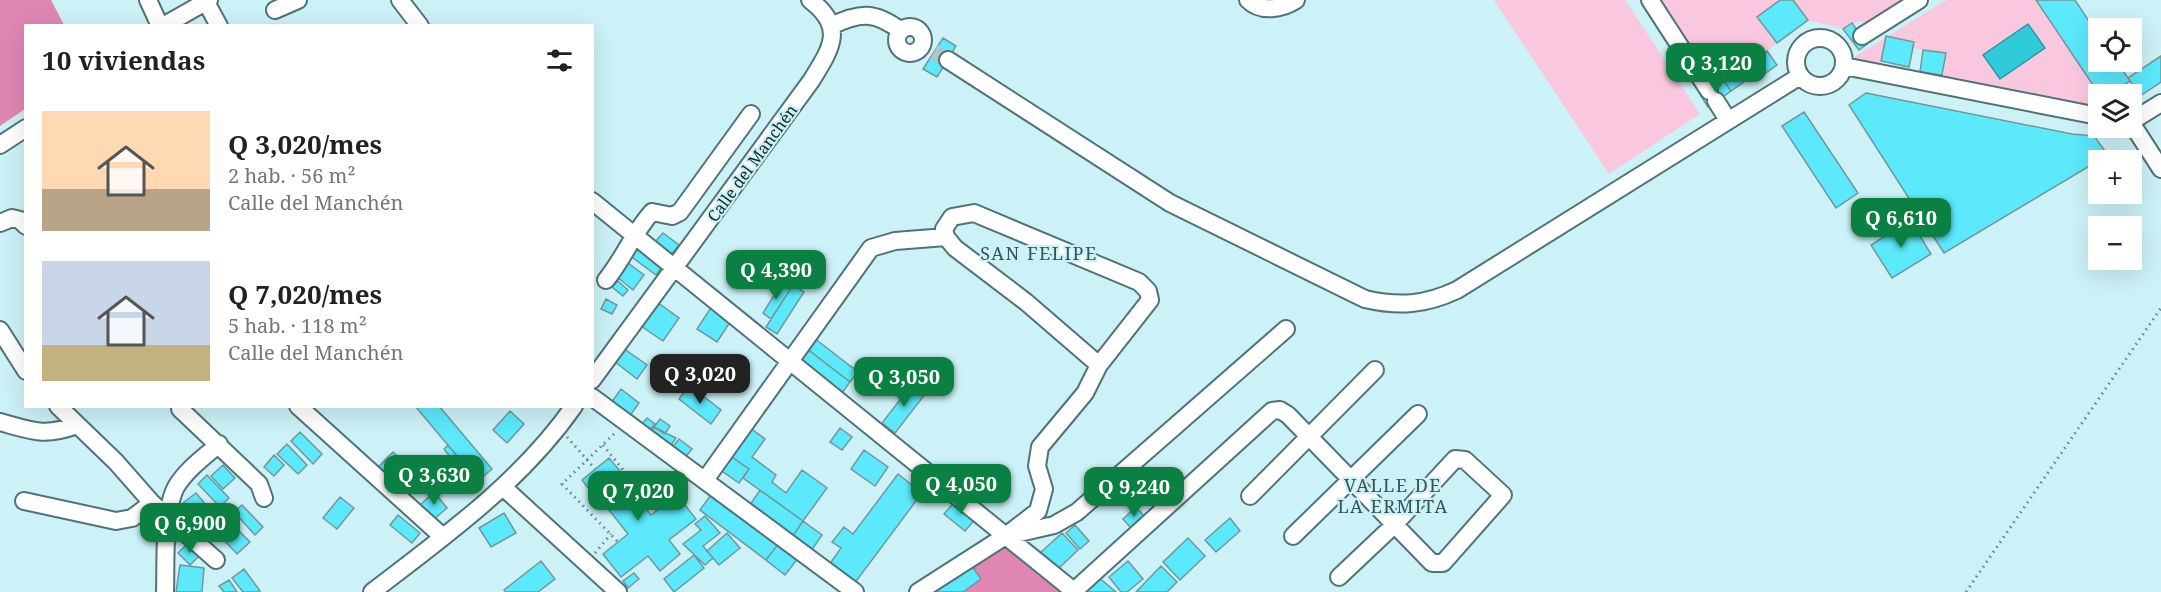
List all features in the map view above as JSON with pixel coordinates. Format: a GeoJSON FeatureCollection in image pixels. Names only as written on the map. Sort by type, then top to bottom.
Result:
{"type":"FeatureCollection","features":[{"type":"Feature","properties":{"kind":"street"},"geometry":{"type":"LineString","coordinates":[[148,0],[161,24]]}},
{"type":"Feature","properties":{"kind":"street"},"geometry":{"type":"LineString","coordinates":[[275,10],[298,0]]}},
{"type":"Feature","properties":{"kind":"street"},"geometry":{"type":"LineString","coordinates":[[400,0],[418,24]]}},
{"type":"Feature","properties":{"kind":"street"},"geometry":{"type":"LineString","coordinates":[[810,0],[825,13],[831,26],[853,18],[873,16],[883,17],[901,31],[910,27],[918,29],[935,52],[1170,203],[1365,298],[1388,304],[1412,305],[1436,300],[1457,290],[1800,76]]}},
{"type":"Feature","properties":{"kind":"street"},"geometry":{"type":"LineString","coordinates":[[1248,0],[1265,8],[1283,8],[1296,0]]}},
{"type":"Feature","properties":{"kind":"street"},"geometry":{"type":"LineString","coordinates":[[1650,0],[1728,120]]}},
{"type":"Feature","properties":{"kind":"street"},"geometry":{"type":"LineString","coordinates":[[1919,0],[1850,49],[1834,82],[1825,86],[1807,83],[1800,76],[1796,58],[1805,43],[1823,39],[1850,49],[2088,113]]}},
{"type":"Feature","properties":{"kind":"street"},"geometry":{"type":"LineString","coordinates":[[166,24],[207,1],[218,24]]}},
{"type":"Feature","properties":{"kind":"street","name":"Calle del Manchén"},"geometry":{"type":"LineString","coordinates":[[594,377],[811,81],[832,47],[831,26]]}},
{"type":"Feature","properties":{"kind":"street"},"geometry":{"type":"LineString","coordinates":[[2142,116],[2161,102]]}},
{"type":"Feature","properties":{"kind":"street"},"geometry":{"type":"LineString","coordinates":[[606,280],[621,261],[633,235],[652,212],[672,216],[680,212],[751,114]]}},
{"type":"Feature","properties":{"kind":"street"},"geometry":{"type":"LineString","coordinates":[[0,145],[24,129]]}},
{"type":"Feature","properties":{"kind":"street"},"geometry":{"type":"LineString","coordinates":[[2141,138],[2161,169]]}},
{"type":"Feature","properties":{"kind":"street"},"geometry":{"type":"LineString","coordinates":[[594,203],[792,360],[1075,592],[1272,411],[1280,410],[1308,436],[1393,526],[1432,563],[1443,563],[1503,495],[1460,458],[1393,526],[1339,577]]}},
{"type":"Feature","properties":{"kind":"street"},"geometry":{"type":"LineString","coordinates":[[918,592],[1033,516],[1041,505],[1044,489],[1037,458],[1040,447],[1085,393],[1099,365],[1148,306],[1150,300],[1148,291],[1139,282],[974,213],[952,217],[944,229],[946,237],[955,248],[1026,302],[1099,365]]}},
{"type":"Feature","properties":{"kind":"street"},"geometry":{"type":"LineString","coordinates":[[0,224],[12,218],[24,224]]}},
{"type":"Feature","properties":{"kind":"street"},"geometry":{"type":"LineString","coordinates":[[705,480],[871,248],[895,241],[946,237]]}},
{"type":"Feature","properties":{"kind":"street"},"geometry":{"type":"LineString","coordinates":[[1007,535],[1054,525],[1077,512],[1286,329]]}},
{"type":"Feature","properties":{"kind":"street"},"geometry":{"type":"LineString","coordinates":[[0,330],[24,368]]}},
{"type":"Feature","properties":{"kind":"street"},"geometry":{"type":"LineString","coordinates":[[1250,496],[1375,370]]}},
{"type":"Feature","properties":{"kind":"street"},"geometry":{"type":"LineString","coordinates":[[594,398],[855,592]]}},
{"type":"Feature","properties":{"kind":"street"},"geometry":{"type":"LineString","coordinates":[[60,408],[116,462],[152,503],[216,560]]}},
{"type":"Feature","properties":{"kind":"street"},"geometry":{"type":"LineString","coordinates":[[300,408],[444,537]]}},
{"type":"Feature","properties":{"kind":"street"},"geometry":{"type":"LineString","coordinates":[[372,592],[444,537],[503,487],[572,408]]}},
{"type":"Feature","properties":{"kind":"street"},"geometry":{"type":"LineString","coordinates":[[180,409],[259,484],[264,498]]}},
{"type":"Feature","properties":{"kind":"street"},"geometry":{"type":"LineString","coordinates":[[1293,537],[1349,479],[1418,414]]}},
{"type":"Feature","properties":{"kind":"street"},"geometry":{"type":"LineString","coordinates":[[0,422],[42,434],[55,433],[77,425]]}},
{"type":"Feature","properties":{"kind":"street"},"geometry":{"type":"LineString","coordinates":[[165,592],[169,516],[176,487],[199,460],[219,444]]}},
{"type":"Feature","properties":{"kind":"street"},"geometry":{"type":"LineString","coordinates":[[503,487],[618,592]]}},
{"type":"Feature","properties":{"kind":"street"},"geometry":{"type":"LineString","coordinates":[[24,501],[124,521],[132,518],[152,503]]}},
{"type":"Feature","properties":{"kind":"path"},"geometry":{"type":"LineString","coordinates":[[1966,592],[2161,308]]}},
{"type":"Feature","properties":{"kind":"path"},"geometry":{"type":"LineString","coordinates":[[618,542],[562,484],[626,422]]}},
{"type":"Feature","properties":{"kind":"path"},"geometry":{"type":"LineString","coordinates":[[558,427],[595,469]]}},
{"type":"Feature","properties":{"kind":"path"},"geometry":{"type":"LineString","coordinates":[[603,446],[656,511]]}},
{"type":"Feature","properties":{"kind":"path"},"geometry":{"type":"LineString","coordinates":[[586,564],[612,534]]}},
{"type":"Feature","properties":{"kind":"shaded area"},"geometry":{"type":"Polygon","coordinates":[[[0,0],[51,0],[63,24],[24,24],[24,110],[0,126],[0,0]]]}},
{"type":"Feature","properties":{"kind":"shaded area"},"geometry":{"type":"Polygon","coordinates":[[[1494,0],[1625,0],[1700,114],[1609,174],[1494,0]]]}},
{"type":"Feature","properties":{"kind":"shaded area"},"geometry":{"type":"Polygon","coordinates":[[[1659,0],[1780,0],[1757,17],[1777,43],[1742,70],[1737,64],[1720,75],[1724,81],[1715,87],[1659,0]]]}},
{"type":"Feature","properties":{"kind":"shaded area"},"geometry":{"type":"Polygon","coordinates":[[[1793,0],[1909,0],[1871,25],[1859,21],[1843,29],[1808,20],[1793,0]]]}},
{"type":"Feature","properties":{"kind":"shaded area"},"geometry":{"type":"Polygon","coordinates":[[[1946,0],[2036,0],[2092,84],[2088,84],[2088,105],[1942,75],[1945,53],[1913,48],[1914,42],[1888,36],[1946,0]]]}},
{"type":"Feature","properties":{"kind":"shaded area"},"geometry":{"type":"Polygon","coordinates":[[[1886,37],[1880,70],[1854,61],[1856,56],[1886,37]]]}},
{"type":"Feature","properties":{"kind":"shaded area"},"geometry":{"type":"Polygon","coordinates":[[[1006,537],[1071,592],[928,592],[1006,537]]]}},
{"type":"Feature","properties":{"kind":"water"},"geometry":{"type":"Polygon","coordinates":[[[2028,24],[2045,48],[2000,79],[1983,55],[2028,24]]]}},
{"type":"Feature","properties":{"kind":"building"},"geometry":{"type":"Polygon","coordinates":[[[1780,0],[1793,0],[1808,20],[1777,43],[1757,17],[1780,0]]]}},
{"type":"Feature","properties":{"kind":"building"},"geometry":{"type":"Polygon","coordinates":[[[2036,0],[2075,0],[2088,20],[2088,72],[2124,72],[2130,81],[2125,84],[2092,84],[2036,0]]]}},
{"type":"Feature","properties":{"kind":"building"},"geometry":{"type":"Polygon","coordinates":[[[1852,23],[1867,44],[1859,50],[1843,29],[1852,23]]]}},
{"type":"Feature","properties":{"kind":"building"},"geometry":{"type":"Polygon","coordinates":[[[1886,36],[1914,42],[1909,67],[1881,61],[1886,36]]]}},
{"type":"Feature","properties":{"kind":"building"},"geometry":{"type":"Polygon","coordinates":[[[943,38],[956,46],[937,77],[923,69],[943,38]]]}},
{"type":"Feature","properties":{"kind":"building"},"geometry":{"type":"Polygon","coordinates":[[[1923,50],[1946,53],[1942,75],[1920,72],[1923,50]]]}},
{"type":"Feature","properties":{"kind":"building"},"geometry":{"type":"Polygon","coordinates":[[[1767,51],[1777,65],[1760,77],[1750,64],[1767,51]]]}},
{"type":"Feature","properties":{"kind":"building"},"geometry":{"type":"Polygon","coordinates":[[[2161,56],[2161,82],[2142,95],[2142,84],[2132,84],[2128,78],[2137,72],[2142,72],[2142,69],[2161,56]]]}},
{"type":"Feature","properties":{"kind":"building"},"geometry":{"type":"Polygon","coordinates":[[[1737,64],[1748,79],[1731,91],[1720,75],[1737,64]]]}},
{"type":"Feature","properties":{"kind":"building"},"geometry":{"type":"Polygon","coordinates":[[[1724,81],[1731,91],[1708,107],[1701,96],[1724,81]]]}},
{"type":"Feature","properties":{"kind":"building"},"geometry":{"type":"Polygon","coordinates":[[[1866,93],[2088,135],[2088,138],[2095,138],[2104,150],[2088,150],[2088,167],[1944,253],[1849,105],[1866,93]]]}},
{"type":"Feature","properties":{"kind":"building"},"geometry":{"type":"Polygon","coordinates":[[[1804,112],[1858,193],[1836,208],[1782,126],[1804,112]]]}},
{"type":"Feature","properties":{"kind":"building"},"geometry":{"type":"Polygon","coordinates":[[[1910,220],[1931,254],[1892,278],[1871,245],[1910,220]]]}},
{"type":"Feature","properties":{"kind":"building"},"geometry":{"type":"Polygon","coordinates":[[[663,233],[679,245],[671,255],[655,242],[663,233]]]}},
{"type":"Feature","properties":{"kind":"building"},"geometry":{"type":"Polygon","coordinates":[[[637,244],[664,264],[656,275],[629,255],[637,244]]]}},
{"type":"Feature","properties":{"kind":"building"},"geometry":{"type":"Polygon","coordinates":[[[628,263],[644,275],[633,290],[617,277],[628,263]]]}},
{"type":"Feature","properties":{"kind":"building"},"geometry":{"type":"Polygon","coordinates":[[[618,281],[628,290],[623,296],[612,287],[618,281]]]}},
{"type":"Feature","properties":{"kind":"building"},"geometry":{"type":"Polygon","coordinates":[[[781,284],[790,290],[771,319],[763,313],[781,284]]]}},
{"type":"Feature","properties":{"kind":"building"},"geometry":{"type":"Polygon","coordinates":[[[793,285],[804,292],[777,334],[766,327],[793,285]]]}},
{"type":"Feature","properties":{"kind":"building"},"geometry":{"type":"Polygon","coordinates":[[[606,299],[617,305],[612,314],[601,309],[606,299]]]}},
{"type":"Feature","properties":{"kind":"building"},"geometry":{"type":"Polygon","coordinates":[[[657,302],[679,318],[663,341],[641,326],[657,302]]]}},
{"type":"Feature","properties":{"kind":"building"},"geometry":{"type":"Polygon","coordinates":[[[714,303],[734,316],[717,342],[697,329],[714,303]]]}},
{"type":"Feature","properties":{"kind":"building"},"geometry":{"type":"Polygon","coordinates":[[[814,338],[858,372],[850,382],[806,348],[814,338]]]}},
{"type":"Feature","properties":{"kind":"building"},"geometry":{"type":"Polygon","coordinates":[[[623,348],[647,365],[637,379],[614,361],[623,348]]]}},
{"type":"Feature","properties":{"kind":"building"},"geometry":{"type":"Polygon","coordinates":[[[806,348],[850,382],[840,396],[795,362],[806,348]]]}},
{"type":"Feature","properties":{"kind":"building"},"geometry":{"type":"Polygon","coordinates":[[[913,383],[926,393],[895,433],[882,423],[913,383]]]}},
{"type":"Feature","properties":{"kind":"building"},"geometry":{"type":"Polygon","coordinates":[[[689,385],[721,410],[711,424],[679,399],[689,385]]]}},
{"type":"Feature","properties":{"kind":"building"},"geometry":{"type":"Polygon","coordinates":[[[621,389],[639,403],[627,420],[608,407],[621,389]]]}},
{"type":"Feature","properties":{"kind":"building"},"geometry":{"type":"Polygon","coordinates":[[[417,408],[441,408],[492,469],[478,481],[417,408]]]}},
{"type":"Feature","properties":{"kind":"building"},"geometry":{"type":"Polygon","coordinates":[[[510,411],[524,424],[507,443],[493,430],[510,411]]]}},
{"type":"Feature","properties":{"kind":"building"},"geometry":{"type":"Polygon","coordinates":[[[632,415],[643,423],[647,418],[655,424],[646,435],[627,421],[632,415]]]}},
{"type":"Feature","properties":{"kind":"building"},"geometry":{"type":"Polygon","coordinates":[[[660,419],[670,426],[665,434],[654,427],[660,419]]]}},
{"type":"Feature","properties":{"kind":"building"},"geometry":{"type":"Polygon","coordinates":[[[654,427],[676,438],[667,451],[647,437],[654,427]]]}},
{"type":"Feature","properties":{"kind":"building"},"geometry":{"type":"Polygon","coordinates":[[[749,427],[765,439],[752,457],[776,475],[772,482],[786,493],[802,470],[827,488],[803,521],[743,478],[749,469],[729,455],[749,427]]]}},
{"type":"Feature","properties":{"kind":"building"},"geometry":{"type":"Polygon","coordinates":[[[840,428],[852,437],[842,450],[830,442],[840,428]]]}},
{"type":"Feature","properties":{"kind":"building"},"geometry":{"type":"Polygon","coordinates":[[[300,432],[322,454],[313,464],[291,441],[300,432]]]}},
{"type":"Feature","properties":{"kind":"building"},"geometry":{"type":"Polygon","coordinates":[[[679,439],[692,449],[684,459],[671,449],[679,439]]]}},
{"type":"Feature","properties":{"kind":"building"},"geometry":{"type":"Polygon","coordinates":[[[287,444],[307,465],[298,474],[277,454],[287,444]]]}},
{"type":"Feature","properties":{"kind":"building"},"geometry":{"type":"Polygon","coordinates":[[[448,445],[477,479],[470,485],[465,478],[459,483],[451,474],[459,468],[444,449],[448,445]]]}},
{"type":"Feature","properties":{"kind":"building"},"geometry":{"type":"Polygon","coordinates":[[[864,450],[888,467],[875,486],[851,469],[864,450]]]}},
{"type":"Feature","properties":{"kind":"building"},"geometry":{"type":"Polygon","coordinates":[[[393,452],[404,463],[396,471],[385,460],[393,452]]]}},
{"type":"Feature","properties":{"kind":"building"},"geometry":{"type":"Polygon","coordinates":[[[274,455],[284,465],[274,476],[264,467],[274,455]]]}},
{"type":"Feature","properties":{"kind":"building"},"geometry":{"type":"Polygon","coordinates":[[[729,455],[749,469],[739,483],[719,469],[729,455]]]}},
{"type":"Feature","properties":{"kind":"building"},"geometry":{"type":"Polygon","coordinates":[[[609,458],[620,471],[617,473],[651,515],[677,495],[696,519],[669,540],[680,554],[660,571],[648,556],[621,577],[603,554],[628,534],[594,491],[592,493],[582,480],[609,458]]]}},
{"type":"Feature","properties":{"kind":"building"},"geometry":{"type":"Polygon","coordinates":[[[384,461],[406,481],[399,489],[377,469],[384,461]]]}},
{"type":"Feature","properties":{"kind":"building"},"geometry":{"type":"Polygon","coordinates":[[[223,465],[235,478],[223,489],[211,476],[223,465]]]}},
{"type":"Feature","properties":{"kind":"building"},"geometry":{"type":"Polygon","coordinates":[[[898,474],[922,493],[854,584],[829,565],[841,548],[832,542],[844,527],[853,534],[898,474]]]}},
{"type":"Feature","properties":{"kind":"building"},"geometry":{"type":"Polygon","coordinates":[[[207,475],[229,498],[220,507],[198,484],[207,475]]]}},
{"type":"Feature","properties":{"kind":"building"},"geometry":{"type":"Polygon","coordinates":[[[760,490],[803,521],[790,540],[747,509],[760,490]]]}},
{"type":"Feature","properties":{"kind":"building"},"geometry":{"type":"Polygon","coordinates":[[[434,492],[447,508],[433,520],[420,505],[434,492]]]}},
{"type":"Feature","properties":{"kind":"building"},"geometry":{"type":"Polygon","coordinates":[[[713,492],[779,543],[766,560],[700,510],[713,492]]]}},
{"type":"Feature","properties":{"kind":"building"},"geometry":{"type":"Polygon","coordinates":[[[196,493],[213,513],[201,524],[183,503],[196,493]]]}},
{"type":"Feature","properties":{"kind":"building"},"geometry":{"type":"Polygon","coordinates":[[[340,497],[354,508],[337,529],[323,518],[340,497]]]}},
{"type":"Feature","properties":{"kind":"building"},"geometry":{"type":"Polygon","coordinates":[[[958,498],[978,516],[965,531],[944,514],[958,498]]]}},
{"type":"Feature","properties":{"kind":"building"},"geometry":{"type":"Polygon","coordinates":[[[242,505],[263,527],[255,535],[234,512],[242,505]]]}},
{"type":"Feature","properties":{"kind":"building"},"geometry":{"type":"Polygon","coordinates":[[[1136,507],[1144,516],[1131,528],[1123,519],[1136,507]]]}},
{"type":"Feature","properties":{"kind":"building"},"geometry":{"type":"Polygon","coordinates":[[[504,513],[516,533],[491,547],[479,528],[504,513]]]}},
{"type":"Feature","properties":{"kind":"building"},"geometry":{"type":"Polygon","coordinates":[[[398,515],[420,533],[412,543],[390,525],[398,515]]]}},
{"type":"Feature","properties":{"kind":"building"},"geometry":{"type":"Polygon","coordinates":[[[705,516],[720,533],[703,546],[713,558],[705,565],[683,544],[701,530],[695,524],[705,516]]]}},
{"type":"Feature","properties":{"kind":"building"},"geometry":{"type":"Polygon","coordinates":[[[1230,518],[1240,531],[1216,552],[1205,540],[1230,518]]]}},
{"type":"Feature","properties":{"kind":"building"},"geometry":{"type":"Polygon","coordinates":[[[803,521],[822,535],[809,554],[790,540],[803,521]]]}},
{"type":"Feature","properties":{"kind":"building"},"geometry":{"type":"Polygon","coordinates":[[[232,524],[250,542],[237,554],[220,536],[232,524]]]}},
{"type":"Feature","properties":{"kind":"building"},"geometry":{"type":"Polygon","coordinates":[[[1075,525],[1089,541],[1080,549],[1066,533],[1075,525]]]}},
{"type":"Feature","properties":{"kind":"building"},"geometry":{"type":"Polygon","coordinates":[[[727,533],[740,548],[719,565],[707,551],[727,533]]]}},
{"type":"Feature","properties":{"kind":"building"},"geometry":{"type":"Polygon","coordinates":[[[1062,533],[1078,550],[1056,571],[1040,553],[1062,533]]]}},
{"type":"Feature","properties":{"kind":"building"},"geometry":{"type":"Polygon","coordinates":[[[1188,538],[1205,556],[1180,580],[1163,562],[1188,538]]]}},
{"type":"Feature","properties":{"kind":"building"},"geometry":{"type":"Polygon","coordinates":[[[189,542],[201,554],[190,565],[178,553],[189,542]]]}},
{"type":"Feature","properties":{"kind":"building"},"geometry":{"type":"Polygon","coordinates":[[[779,543],[799,557],[785,575],[766,560],[779,543]]]}},
{"type":"Feature","properties":{"kind":"building"},"geometry":{"type":"Polygon","coordinates":[[[694,555],[704,568],[674,592],[664,579],[694,555]]]}},
{"type":"Feature","properties":{"kind":"building"},"geometry":{"type":"Polygon","coordinates":[[[541,561],[555,579],[538,592],[506,592],[504,590],[541,561]]]}},
{"type":"Feature","properties":{"kind":"building"},"geometry":{"type":"Polygon","coordinates":[[[1128,561],[1143,579],[1127,592],[1121,592],[1109,577],[1128,561]]]}},
{"type":"Feature","properties":{"kind":"building"},"geometry":{"type":"Polygon","coordinates":[[[969,562],[981,579],[963,592],[928,592],[969,562]]]}},
{"type":"Feature","properties":{"kind":"building"},"geometry":{"type":"Polygon","coordinates":[[[180,565],[204,568],[202,592],[176,592],[180,565]]]}},
{"type":"Feature","properties":{"kind":"building"},"geometry":{"type":"Polygon","coordinates":[[[1161,566],[1177,582],[1167,592],[1136,592],[1161,566]]]}},
{"type":"Feature","properties":{"kind":"building"},"geometry":{"type":"Polygon","coordinates":[[[244,569],[259,592],[243,592],[232,578],[244,569]]]}},
{"type":"Feature","properties":{"kind":"building"},"geometry":{"type":"Polygon","coordinates":[[[634,573],[639,579],[628,588],[623,581],[634,573]]]}},
{"type":"Feature","properties":{"kind":"building"},"geometry":{"type":"Polygon","coordinates":[[[1097,576],[1116,592],[1086,592],[1097,576]]]}},
{"type":"Feature","properties":{"kind":"building"},"geometry":{"type":"Polygon","coordinates":[[[229,580],[237,592],[224,592],[219,586],[229,580]]]}},
{"type":"Feature","properties":{"kind":"tunnel"},"geometry":{"type":"LineString","coordinates":[[934,52],[948,60]]}},
{"type":"Feature","properties":{"kind":"district","name":"SAN FELIPE"},"geometry":{"type":"Point","coordinates":[1039,254]}},
{"type":"Feature","properties":{"kind":"district","name":"VALLE DE LA ERMITA"},"geometry":{"type":"Point","coordinates":[1393,496]}}]}
